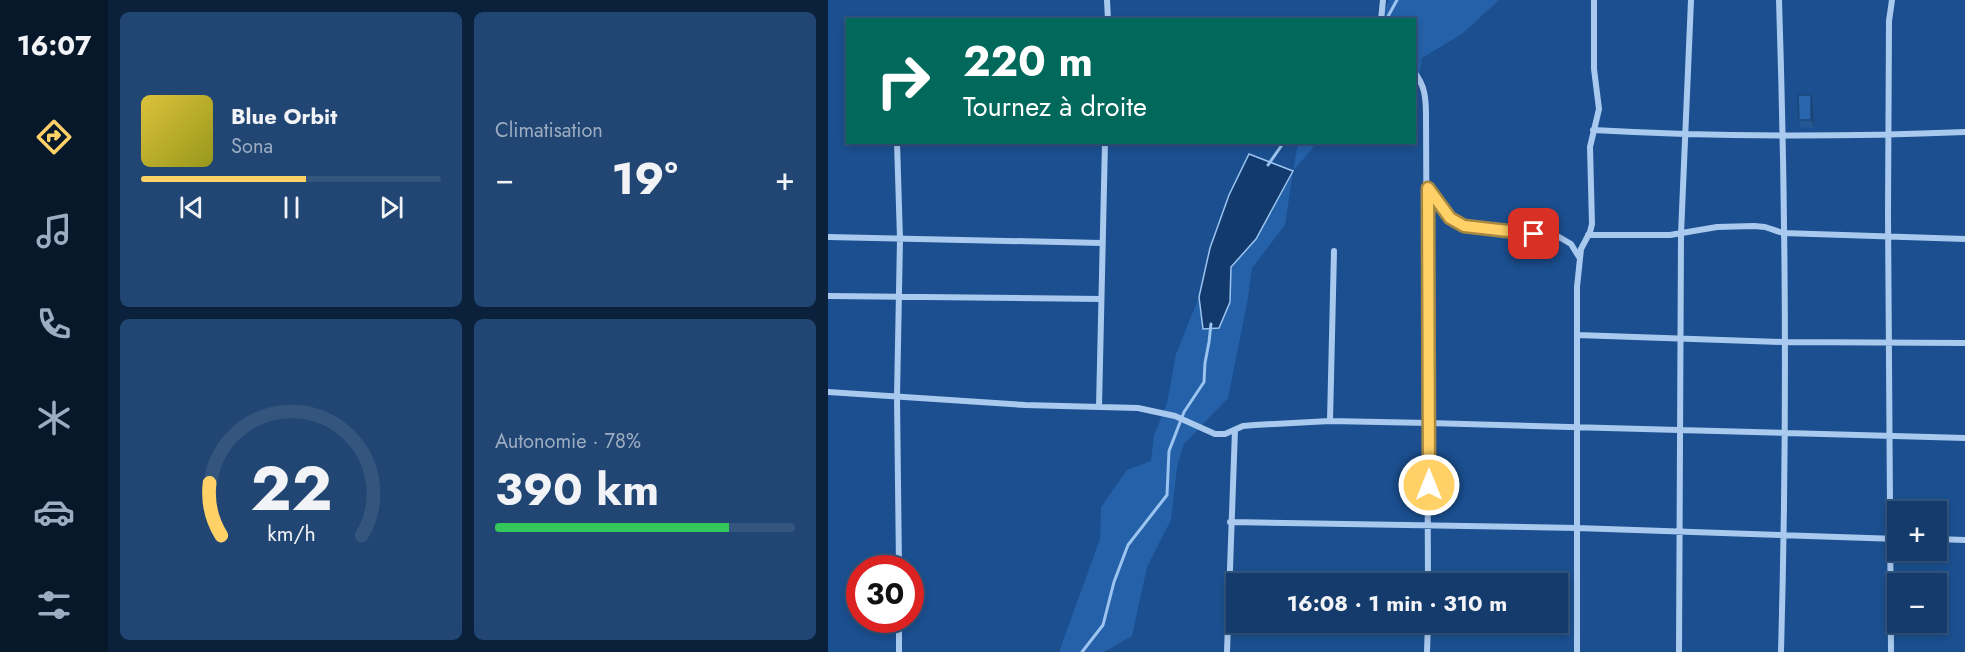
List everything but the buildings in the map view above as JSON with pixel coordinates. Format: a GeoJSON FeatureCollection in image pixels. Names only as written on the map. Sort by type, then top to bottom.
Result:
{"type":"FeatureCollection","features":[{"type":"Feature","properties":{"kind":"street"},"geometry":{"type":"LineString","coordinates":[[1107,0],[1108,18]]}},
{"type":"Feature","properties":{"kind":"street"},"geometry":{"type":"LineString","coordinates":[[1381,18],[1383,0]]}},
{"type":"Feature","properties":{"kind":"street"},"geometry":{"type":"LineString","coordinates":[[1577,652],[1579,257],[1592,224],[1590,147],[1599,109],[1594,69],[1594,0]]}},
{"type":"Feature","properties":{"kind":"street"},"geometry":{"type":"LineString","coordinates":[[1679,652],[1682,430],[1681,234],[1691,0]]}},
{"type":"Feature","properties":{"kind":"street"},"geometry":{"type":"LineString","coordinates":[[1779,0],[1784,136],[1784,535],[1781,652]]}},
{"type":"Feature","properties":{"kind":"street"},"geometry":{"type":"LineString","coordinates":[[1889,501],[1889,21],[1892,0]]}},
{"type":"Feature","properties":{"kind":"street"},"geometry":{"type":"LineString","coordinates":[[1416,74],[1421,80],[1426,102],[1428,573]]}},
{"type":"Feature","properties":{"kind":"street"},"geometry":{"type":"LineString","coordinates":[[1593,130],[1684,135],[1784,136],[1965,132]]}},
{"type":"Feature","properties":{"kind":"street"},"geometry":{"type":"LineString","coordinates":[[897,144],[900,239],[897,398],[898,555]]}},
{"type":"Feature","properties":{"kind":"street"},"geometry":{"type":"LineString","coordinates":[[1099,407],[1105,144]]}},
{"type":"Feature","properties":{"kind":"street"},"geometry":{"type":"LineString","coordinates":[[1428,188],[1442,209],[1456,222],[1474,228],[1559,237],[1571,243],[1579,257]]}},
{"type":"Feature","properties":{"kind":"street"},"geometry":{"type":"LineString","coordinates":[[1588,235],[1681,234],[1717,227],[1748,226],[1765,227],[1783,233],[1965,239]]}},
{"type":"Feature","properties":{"kind":"street"},"geometry":{"type":"LineString","coordinates":[[828,237],[1102,243]]}},
{"type":"Feature","properties":{"kind":"street"},"geometry":{"type":"LineString","coordinates":[[1330,421],[1334,251]]}},
{"type":"Feature","properties":{"kind":"street"},"geometry":{"type":"LineString","coordinates":[[828,296],[1101,299]]}},
{"type":"Feature","properties":{"kind":"street"},"geometry":{"type":"LineString","coordinates":[[1577,335],[1681,340],[1965,343]]}},
{"type":"Feature","properties":{"kind":"street"},"geometry":{"type":"LineString","coordinates":[[828,392],[897,398],[1153,410],[1175,416],[1215,434],[1225,434],[1255,424],[1330,421],[1965,438]]}},
{"type":"Feature","properties":{"kind":"street"},"geometry":{"type":"LineString","coordinates":[[1227,652],[1235,429]]}},
{"type":"Feature","properties":{"kind":"street"},"geometry":{"type":"LineString","coordinates":[[1230,522],[1577,528],[1887,538]]}},
{"type":"Feature","properties":{"kind":"street"},"geometry":{"type":"LineString","coordinates":[[1947,539],[1965,540]]}},
{"type":"Feature","properties":{"kind":"street"},"geometry":{"type":"LineString","coordinates":[[1889,561],[1891,652]]}},
{"type":"Feature","properties":{"kind":"street"},"geometry":{"type":"LineString","coordinates":[[899,633],[899,652]]}},
{"type":"Feature","properties":{"kind":"street"},"geometry":{"type":"LineString","coordinates":[[1427,652],[1428,633]]}},
{"type":"Feature","properties":{"kind":"shaded area"},"geometry":{"type":"Polygon","coordinates":[[[1389,0],[1499,0],[1462,34],[1422,58],[1417,94],[1416,18],[1381,18],[1389,0]]]}},
{"type":"Feature","properties":{"kind":"shaded area"},"geometry":{"type":"Polygon","coordinates":[[[1298,144],[1316,144],[1293,171],[1298,144]]]}},
{"type":"Feature","properties":{"kind":"shaded area"},"geometry":{"type":"Polygon","coordinates":[[[1249,154],[1293,171],[1256,239],[1231,267],[1230,302],[1219,328],[1203,329],[1199,297],[1210,248],[1229,195],[1249,154]]]}},
{"type":"Feature","properties":{"kind":"shaded area"},"geometry":{"type":"Polygon","coordinates":[[[1293,171],[1285,225],[1252,268],[1228,398],[1184,444],[1177,467],[1171,520],[1147,567],[1132,636],[1104,652],[1059,652],[1100,539],[1101,507],[1127,470],[1151,461],[1154,435],[1167,403],[1176,354],[1199,297],[1203,329],[1230,302],[1231,267],[1256,239],[1293,171]]]}},
{"type":"Feature","properties":{"kind":"waterway"},"geometry":{"type":"LineString","coordinates":[[1387,18],[1397,0]]}},
{"type":"Feature","properties":{"kind":"waterway"},"geometry":{"type":"LineString","coordinates":[[1268,165],[1283,144]]}},
{"type":"Feature","properties":{"kind":"waterway"},"geometry":{"type":"LineString","coordinates":[[1082,652],[1103,625],[1114,582],[1128,545],[1167,495],[1169,451],[1184,412],[1204,382],[1211,324]]}},
{"type":"Feature","properties":{"kind":"route"},"geometry":{"type":"LineString","coordinates":[[1429,485],[1428,188],[1450,218],[1464,226],[1534,234]]}}]}
